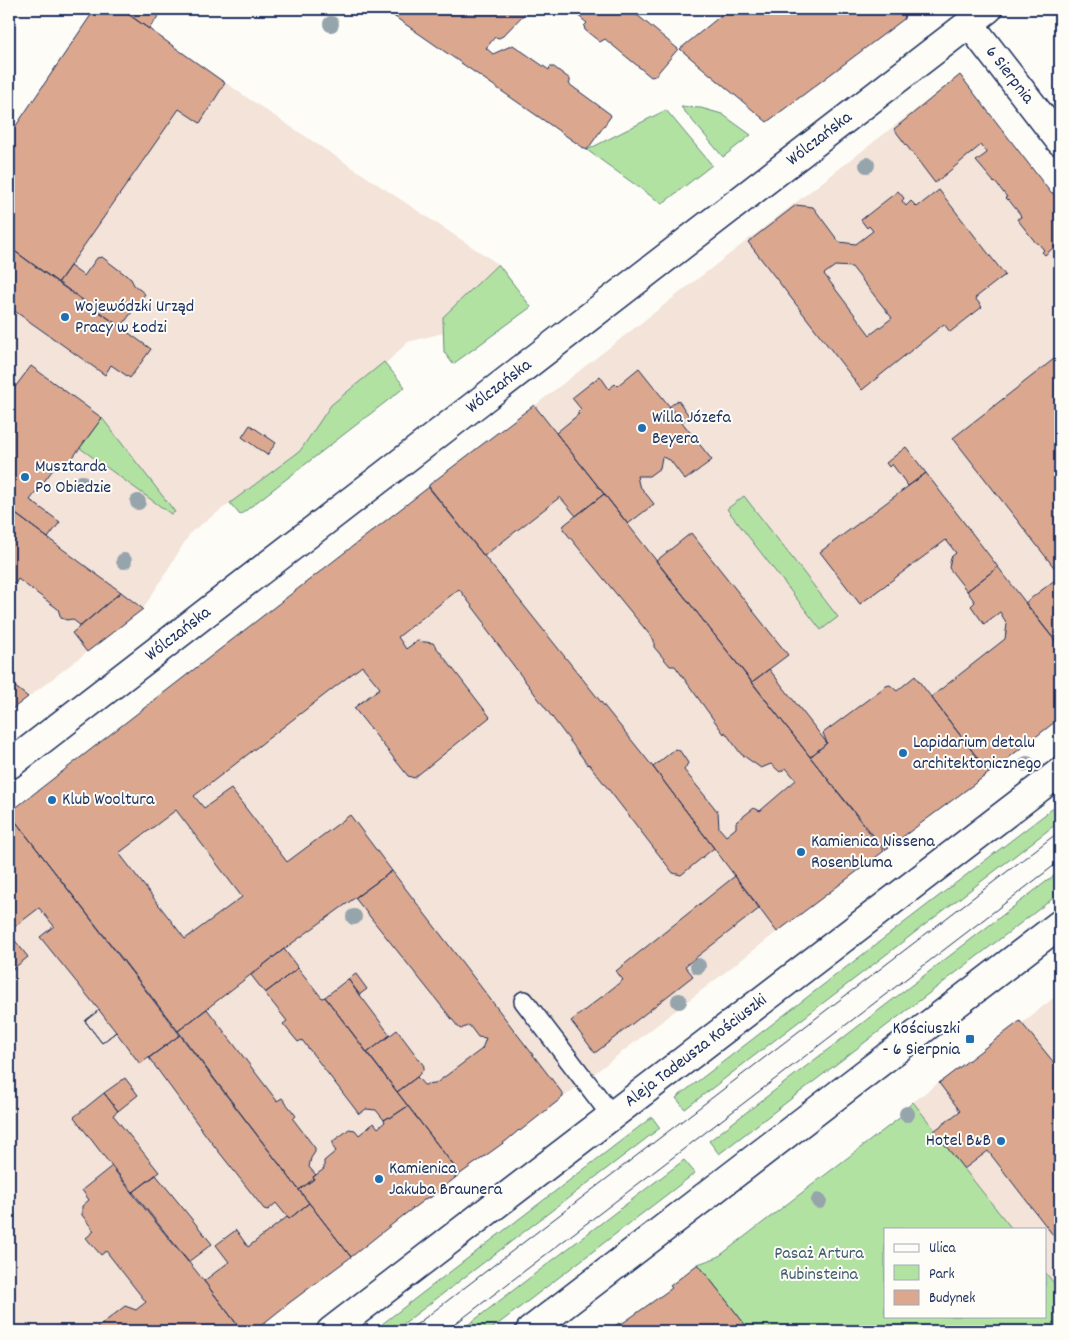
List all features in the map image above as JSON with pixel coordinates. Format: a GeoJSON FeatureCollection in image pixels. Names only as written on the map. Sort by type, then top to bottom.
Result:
{"type":"FeatureCollection","features":[{"type":"Feature","properties":{"kind":"street","name":"6 Sierpnia"},"geometry":{"type":"LineString","coordinates":[[972,14],[1060,141]]}},
{"type":"Feature","properties":{"kind":"street","name":"Wólczańska"},"geometry":{"type":"LineString","coordinates":[[9,765],[972,14]]}},
{"type":"Feature","properties":{"kind":"street","name":"Aleja Tadeusza Kościuszki"},"geometry":{"type":"LineString","coordinates":[[331,1331],[1060,772]]}},
{"type":"Feature","properties":{"kind":"street"},"geometry":{"type":"LineString","coordinates":[[530,1331],[1060,924]]}},
{"type":"Feature","properties":{"kind":"lane"},"geometry":{"type":"LineString","coordinates":[[524,1001],[612,1116]]}},
{"type":"Feature","properties":{"kind":"shaded area"},"geometry":{"type":"Polygon","coordinates":[[[95,9],[121,9],[249,99],[498,264],[531,307],[453,364],[444,352],[443,333],[408,342],[309,437],[300,451],[191,532],[143,609],[9,712],[9,136],[95,9]]]}},
{"type":"Feature","properties":{"kind":"shaded area"},"geometry":{"type":"Polygon","coordinates":[[[960,75],[1050,193],[1052,192],[1060,203],[1060,718],[989,773],[883,850],[520,1131],[404,1215],[254,1331],[9,1331],[9,814],[960,75]]]}},
{"type":"Feature","properties":{"kind":"shaded area","name":"Hotel B&B"},"geometry":{"type":"Polygon","coordinates":[[[1060,993],[1060,1291],[1046,1273],[1046,1228],[1011,1228],[913,1102],[1020,1021],[1022,1023],[1060,993]]]}},
{"type":"Feature","properties":{"kind":"green space"},"geometry":{"type":"Polygon","coordinates":[[[681,107],[701,108],[722,114],[751,135],[723,157],[681,107]]]}},
{"type":"Feature","properties":{"kind":"green space"},"geometry":{"type":"Polygon","coordinates":[[[666,110],[712,165],[662,204],[587,150],[666,110]]]}},
{"type":"Feature","properties":{"kind":"green space"},"geometry":{"type":"Polygon","coordinates":[[[498,264],[531,307],[453,364],[444,352],[443,317],[498,264]]]}},
{"type":"Feature","properties":{"kind":"green space"},"geometry":{"type":"Polygon","coordinates":[[[384,362],[405,387],[240,515],[230,503],[300,451],[331,405],[384,362]]]}},
{"type":"Feature","properties":{"kind":"green space"},"geometry":{"type":"Polygon","coordinates":[[[102,418],[175,512],[171,514],[80,448],[102,418]]]}},
{"type":"Feature","properties":{"kind":"green space"},"geometry":{"type":"Polygon","coordinates":[[[744,496],[838,617],[821,630],[727,509],[744,496]]]}},
{"type":"Feature","properties":{"kind":"green space"},"geometry":{"type":"Polygon","coordinates":[[[1060,803],[1060,821],[685,1109],[676,1098],[1060,803]]]}},
{"type":"Feature","properties":{"kind":"green space"},"geometry":{"type":"Polygon","coordinates":[[[1060,871],[1060,893],[719,1154],[709,1141],[1060,871]]]}},
{"type":"Feature","properties":{"kind":"green space","name":"Pasaż Artura Rubinsteina"},"geometry":{"type":"Polygon","coordinates":[[[913,1102],[1011,1228],[884,1228],[884,1318],[1046,1318],[1046,1273],[1060,1291],[1060,1331],[750,1331],[698,1264],[718,1257],[902,1116],[902,1112],[913,1102]]]}},
{"type":"Feature","properties":{"kind":"green space"},"geometry":{"type":"Polygon","coordinates":[[[652,1117],[660,1128],[394,1331],[373,1331],[652,1117]]]}},
{"type":"Feature","properties":{"kind":"green space"},"geometry":{"type":"Polygon","coordinates":[[[684,1160],[695,1173],[489,1331],[460,1331],[684,1160]]]}},
{"type":"Feature","properties":{"kind":"building"},"geometry":{"type":"Polygon","coordinates":[[[95,9],[121,9],[225,83],[200,123],[179,109],[58,283],[9,247],[9,136],[95,9]]]}},
{"type":"Feature","properties":{"kind":"building"},"geometry":{"type":"Polygon","coordinates":[[[121,9],[149,9],[159,15],[149,29],[121,9]]]}},
{"type":"Feature","properties":{"kind":"building"},"geometry":{"type":"Polygon","coordinates":[[[384,9],[400,9],[395,17],[384,9]]]}},
{"type":"Feature","properties":{"kind":"building"},"geometry":{"type":"Polygon","coordinates":[[[400,9],[529,9],[503,36],[495,37],[486,48],[493,54],[513,45],[549,70],[550,67],[554,67],[570,79],[569,84],[611,116],[587,150],[585,149],[395,17],[400,9]]]}},
{"type":"Feature","properties":{"kind":"building"},"geometry":{"type":"Polygon","coordinates":[[[570,9],[630,9],[678,49],[655,76],[651,77],[605,39],[600,42],[585,30],[584,26],[587,23],[570,9]]]}},
{"type":"Feature","properties":{"kind":"building"},"geometry":{"type":"Polygon","coordinates":[[[729,9],[906,9],[904,19],[767,122],[680,49],[729,9]]]}},
{"type":"Feature","properties":{"kind":"building"},"geometry":{"type":"Polygon","coordinates":[[[960,75],[1060,203],[1060,242],[1045,255],[1042,252],[1044,250],[1017,219],[1021,217],[1020,214],[976,161],[987,153],[981,145],[935,183],[894,129],[960,75]]]}},
{"type":"Feature","properties":{"kind":"building"},"geometry":{"type":"Polygon","coordinates":[[[939,190],[1005,275],[975,298],[982,307],[950,332],[944,324],[862,390],[748,242],[796,205],[813,207],[839,242],[856,244],[873,231],[869,226],[867,228],[861,220],[898,191],[904,198],[902,201],[906,206],[911,201],[917,207],[939,190]],[[835,266],[824,274],[870,335],[892,318],[852,267],[835,266]]]}},
{"type":"Feature","properties":{"kind":"building","name":"Wojewódzki Urząd Pracy w Łodzi"},"geometry":{"type":"Polygon","coordinates":[[[9,247],[151,349],[130,378],[111,365],[105,375],[9,307],[9,247]]]}},
{"type":"Feature","properties":{"kind":"building"},"geometry":{"type":"Polygon","coordinates":[[[102,257],[131,279],[134,285],[145,294],[121,327],[58,283],[70,266],[84,276],[97,258],[102,257]]]}},
{"type":"Feature","properties":{"kind":"building"},"geometry":{"type":"Polygon","coordinates":[[[1060,347],[1060,575],[953,438],[1059,355],[1056,352],[1060,347]]]}},
{"type":"Feature","properties":{"kind":"building"},"geometry":{"type":"Polygon","coordinates":[[[31,366],[102,418],[65,468],[58,463],[30,500],[60,522],[48,538],[9,509],[9,395],[31,366]]]}},
{"type":"Feature","properties":{"kind":"building"},"geometry":{"type":"Polygon","coordinates":[[[639,368],[712,460],[685,480],[670,460],[662,457],[660,468],[649,476],[637,476],[639,485],[654,504],[628,524],[556,433],[579,414],[577,413],[581,409],[572,398],[600,376],[609,389],[615,384],[617,386],[639,368]]]}},
{"type":"Feature","properties":{"kind":"building"},"geometry":{"type":"Polygon","coordinates":[[[678,400],[689,416],[682,422],[669,407],[678,400]]]}},
{"type":"Feature","properties":{"kind":"building"},"geometry":{"type":"Polygon","coordinates":[[[534,405],[604,494],[576,516],[560,497],[484,556],[429,488],[429,485],[534,405]]]}},
{"type":"Feature","properties":{"kind":"building"},"geometry":{"type":"Polygon","coordinates":[[[250,425],[276,443],[267,455],[242,437],[250,425]]]}},
{"type":"Feature","properties":{"kind":"building"},"geometry":{"type":"Polygon","coordinates":[[[906,447],[926,473],[908,486],[892,464],[889,467],[886,463],[906,447]]]}},
{"type":"Feature","properties":{"kind":"building"},"geometry":{"type":"Polygon","coordinates":[[[926,473],[998,567],[967,591],[949,568],[951,557],[956,553],[946,540],[860,604],[820,552],[926,473]]]}},
{"type":"Feature","properties":{"kind":"building"},"geometry":{"type":"Polygon","coordinates":[[[429,487],[653,767],[714,848],[681,875],[673,873],[588,765],[484,626],[485,623],[459,589],[398,637],[406,649],[417,641],[433,643],[490,717],[414,778],[408,776],[354,708],[380,688],[362,666],[194,796],[204,808],[231,789],[287,862],[350,815],[392,871],[284,949],[178,1031],[9,813],[429,487]],[[176,810],[119,853],[185,939],[242,897],[176,810]]]}},
{"type":"Feature","properties":{"kind":"building"},"geometry":{"type":"Polygon","coordinates":[[[604,494],[884,851],[777,932],[653,767],[675,749],[680,751],[688,763],[684,770],[718,812],[719,828],[726,836],[736,828],[736,822],[754,808],[760,811],[796,780],[786,768],[780,772],[771,764],[761,768],[741,754],[725,732],[724,734],[675,666],[670,666],[654,647],[654,640],[563,529],[564,525],[604,494]]]}},
{"type":"Feature","properties":{"kind":"building"},"geometry":{"type":"Polygon","coordinates":[[[9,509],[121,592],[81,626],[72,619],[61,618],[58,609],[18,579],[15,584],[9,580],[9,509]]]}},
{"type":"Feature","properties":{"kind":"building"},"geometry":{"type":"Polygon","coordinates":[[[691,533],[788,655],[752,682],[656,561],[691,533]]]}},
{"type":"Feature","properties":{"kind":"building"},"geometry":{"type":"Polygon","coordinates":[[[998,567],[1060,647],[1060,718],[989,773],[931,697],[1005,639],[1007,624],[1000,612],[984,624],[971,606],[975,602],[967,591],[998,567]]]}},
{"type":"Feature","properties":{"kind":"building"},"geometry":{"type":"Polygon","coordinates":[[[1060,576],[1060,647],[1025,603],[1060,576]]]}},
{"type":"Feature","properties":{"kind":"building"},"geometry":{"type":"Polygon","coordinates":[[[121,592],[143,609],[87,652],[72,633],[121,592]]]}},
{"type":"Feature","properties":{"kind":"building"},"geometry":{"type":"Polygon","coordinates":[[[769,669],[827,743],[810,757],[752,682],[769,669]]]}},
{"type":"Feature","properties":{"kind":"building"},"geometry":{"type":"Polygon","coordinates":[[[915,676],[989,773],[885,850],[810,757],[827,743],[823,733],[886,686],[890,685],[897,691],[915,676]]]}},
{"type":"Feature","properties":{"kind":"building"},"geometry":{"type":"Polygon","coordinates":[[[9,682],[28,697],[11,710],[9,708],[9,682]]]}},
{"type":"Feature","properties":{"kind":"building"},"geometry":{"type":"Polygon","coordinates":[[[9,813],[180,1035],[140,1064],[116,1032],[102,1043],[85,1021],[99,1010],[40,937],[54,926],[39,908],[9,931],[9,813]]]}},
{"type":"Feature","properties":{"kind":"building"},"geometry":{"type":"Polygon","coordinates":[[[392,871],[563,1094],[563,1097],[520,1131],[460,1174],[397,1092],[417,1077],[424,1085],[435,1084],[482,1049],[486,1038],[478,1037],[469,1025],[461,1029],[459,1028],[355,898],[392,871]]]}},
{"type":"Feature","properties":{"kind":"building"},"geometry":{"type":"Polygon","coordinates":[[[735,876],[760,908],[685,966],[693,976],[595,1053],[571,1021],[623,980],[616,971],[735,876]]]}},
{"type":"Feature","properties":{"kind":"building"},"geometry":{"type":"Polygon","coordinates":[[[9,933],[28,957],[9,972],[9,933]]]}},
{"type":"Feature","properties":{"kind":"building"},"geometry":{"type":"Polygon","coordinates":[[[284,949],[298,968],[265,993],[251,975],[284,949]]]}},
{"type":"Feature","properties":{"kind":"building"},"geometry":{"type":"Polygon","coordinates":[[[298,968],[322,998],[325,997],[408,1106],[384,1120],[376,1110],[366,1109],[359,1114],[302,1040],[298,1042],[283,1024],[287,1021],[265,993],[298,968]]]}},
{"type":"Feature","properties":{"kind":"building"},"geometry":{"type":"Polygon","coordinates":[[[356,974],[367,989],[359,995],[348,979],[356,974]]]}},
{"type":"Feature","properties":{"kind":"building"},"geometry":{"type":"Polygon","coordinates":[[[348,979],[390,1035],[367,1053],[325,997],[348,979]]]}},
{"type":"Feature","properties":{"kind":"building"},"geometry":{"type":"Polygon","coordinates":[[[207,1009],[277,1101],[282,1098],[296,1116],[293,1119],[315,1148],[309,1167],[316,1175],[313,1177],[314,1179],[299,1190],[178,1031],[207,1009]]]}},
{"type":"Feature","properties":{"kind":"building"},"geometry":{"type":"Polygon","coordinates":[[[99,1010],[116,1032],[102,1043],[85,1021],[99,1010]]]}},
{"type":"Feature","properties":{"kind":"building","name":"Hotel B&B"},"geometry":{"type":"Polygon","coordinates":[[[1020,1021],[1060,1070],[1060,1095],[1054,1100],[1060,1109],[1060,1244],[988,1151],[964,1169],[934,1131],[960,1111],[939,1083],[1020,1021]]]}},
{"type":"Feature","properties":{"kind":"building"},"geometry":{"type":"Polygon","coordinates":[[[397,1030],[424,1066],[417,1077],[397,1092],[367,1053],[397,1030]]]}},
{"type":"Feature","properties":{"kind":"building"},"geometry":{"type":"Polygon","coordinates":[[[180,1035],[309,1203],[289,1219],[276,1203],[268,1210],[264,1209],[208,1138],[149,1058],[180,1035]]]}},
{"type":"Feature","properties":{"kind":"building"},"geometry":{"type":"Polygon","coordinates":[[[125,1078],[138,1095],[118,1111],[104,1093],[125,1078]]]}},
{"type":"Feature","properties":{"kind":"building"},"geometry":{"type":"Polygon","coordinates":[[[104,1093],[118,1111],[113,1115],[159,1172],[132,1193],[74,1117],[104,1093]]]}},
{"type":"Feature","properties":{"kind":"building"},"geometry":{"type":"Polygon","coordinates":[[[408,1106],[460,1174],[351,1257],[299,1190],[324,1169],[324,1161],[336,1151],[333,1147],[333,1141],[349,1129],[355,1130],[359,1135],[374,1123],[378,1128],[385,1122],[384,1120],[408,1106]]]}},
{"type":"Feature","properties":{"kind":"building"},"geometry":{"type":"Polygon","coordinates":[[[112,1166],[242,1331],[93,1331],[125,1306],[136,1310],[146,1302],[106,1251],[101,1255],[86,1238],[94,1231],[82,1215],[82,1206],[89,1200],[82,1190],[112,1166]]]}},
{"type":"Feature","properties":{"kind":"building"},"geometry":{"type":"Polygon","coordinates":[[[156,1175],[212,1244],[188,1262],[132,1193],[156,1175]]]}},
{"type":"Feature","properties":{"kind":"building"},"geometry":{"type":"Polygon","coordinates":[[[309,1203],[351,1257],[254,1331],[242,1331],[204,1281],[229,1262],[216,1245],[236,1230],[248,1247],[287,1217],[289,1219],[309,1203]]]}},
{"type":"Feature","properties":{"kind":"building"},"geometry":{"type":"Polygon","coordinates":[[[698,1264],[750,1331],[608,1331],[619,1323],[620,1325],[672,1288],[670,1286],[698,1264]]]}},
{"type":"Feature","properties":{"kind":"tram line"},"geometry":{"type":"LineString","coordinates":[[408,1331],[1060,831]]}},
{"type":"Feature","properties":{"kind":"tram line"},"geometry":{"type":"LineString","coordinates":[[446,1331],[1060,861]]}},
{"type":"Feature","properties":{"kind":"place","name":"Wojewódzki Urząd Pracy w Łodzi"},"geometry":{"type":"Point","coordinates":[65,317]}},
{"type":"Feature","properties":{"kind":"place","name":"Willa Józefa Beyera"},"geometry":{"type":"Point","coordinates":[642,428]}},
{"type":"Feature","properties":{"kind":"place","name":"Musztarda Po Obiedzie"},"geometry":{"type":"Point","coordinates":[25,477]}},
{"type":"Feature","properties":{"kind":"place","name":"Lapidarium detalu architektonicznego"},"geometry":{"type":"Point","coordinates":[903,753]}},
{"type":"Feature","properties":{"kind":"place","name":"Klub Wooltura"},"geometry":{"type":"Point","coordinates":[52,800]}},
{"type":"Feature","properties":{"kind":"place","name":"Kamienica Nissena Rosenbluma"},"geometry":{"type":"Point","coordinates":[801,852]}},
{"type":"Feature","properties":{"kind":"place","name":"Kościuszki - 6 Sierpnia"},"geometry":{"type":"Point","coordinates":[970,1039]}},
{"type":"Feature","properties":{"kind":"place","name":"Hotel B&B"},"geometry":{"type":"Point","coordinates":[1001,1141]}},
{"type":"Feature","properties":{"kind":"place","name":"Kamienica Jakuba Braunera"},"geometry":{"type":"Point","coordinates":[379,1179]}}]}
